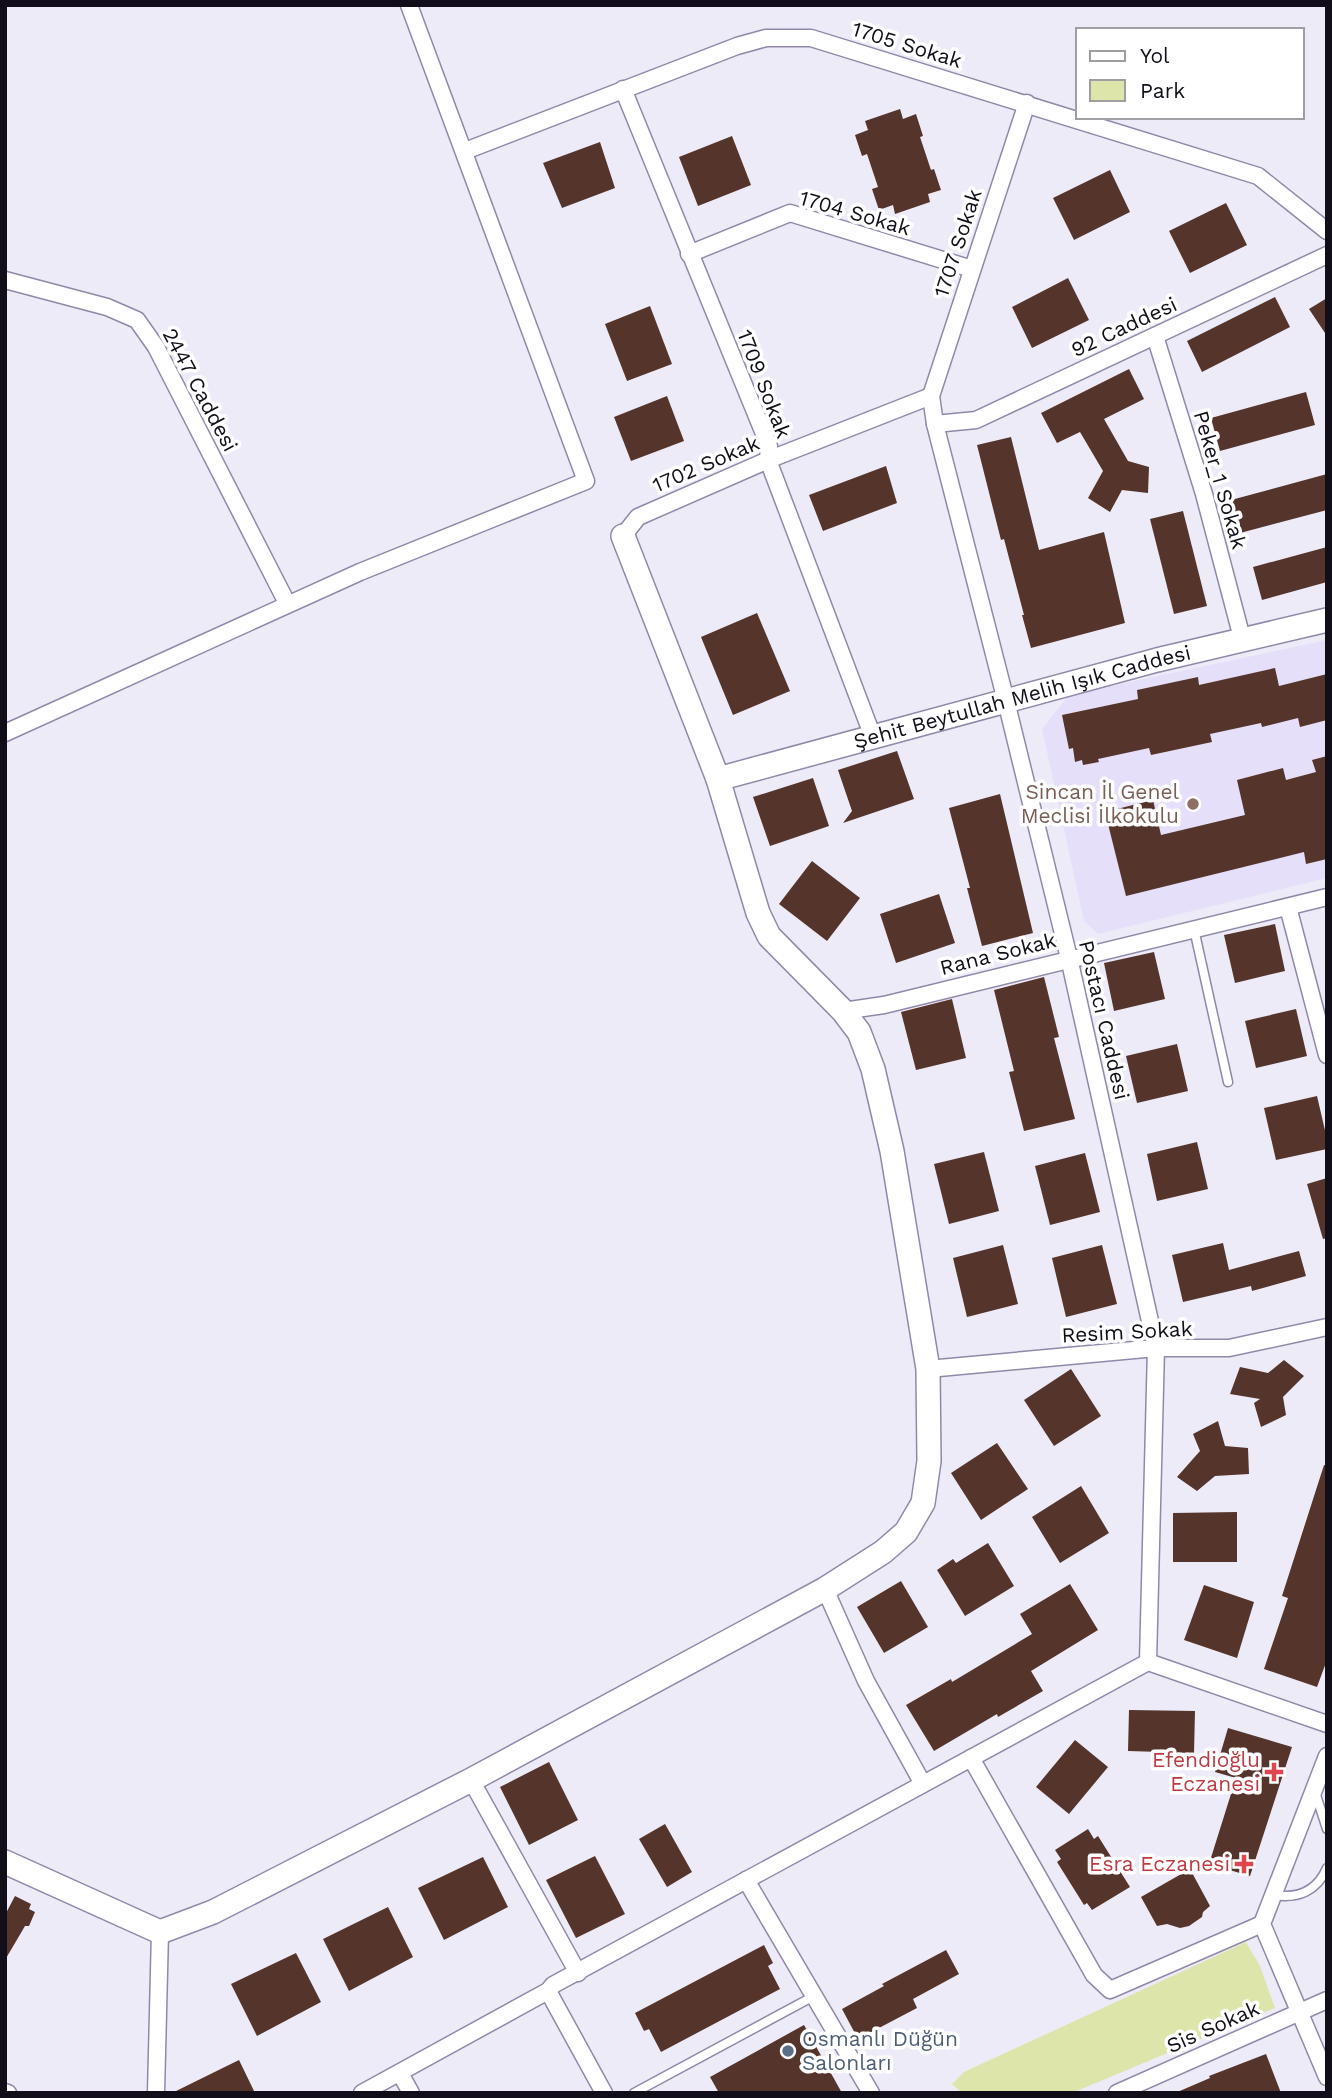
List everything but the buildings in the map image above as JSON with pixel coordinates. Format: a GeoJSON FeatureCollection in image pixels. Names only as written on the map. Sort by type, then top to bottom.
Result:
{"type":"FeatureCollection","features":[{"type":"Feature","properties":{"kind":"street"},"geometry":{"type":"LineString","coordinates":[[5,733],[288,603],[586,481],[409,5]]}},
{"type":"Feature","properties":{"kind":"street","name":"1705 Sokak"},"geometry":{"type":"LineString","coordinates":[[465,151],[623,89],[766,38],[811,38],[1076,118]]}},
{"type":"Feature","properties":{"kind":"street","name":"1709 Sokak"},"geometry":{"type":"LineString","coordinates":[[623,89],[769,446],[768,460],[873,737]]}},
{"type":"Feature","properties":{"kind":"street","name":"1707 Sokak"},"geometry":{"type":"LineString","coordinates":[[931,396],[1027,103]]}},
{"type":"Feature","properties":{"kind":"street","name":"1705 Sokak"},"geometry":{"type":"LineString","coordinates":[[1078,119],[1258,176],[1327,231]]}},
{"type":"Feature","properties":{"kind":"street","name":"1704 Sokak"},"geometry":{"type":"LineString","coordinates":[[689,254],[790,213],[972,269]]}},
{"type":"Feature","properties":{"kind":"street","name":"92 Caddesi"},"geometry":{"type":"LineString","coordinates":[[935,424],[976,420],[1327,255]]}},
{"type":"Feature","properties":{"kind":"street","name":"2447 Caddesi"},"geometry":{"type":"LineString","coordinates":[[5,280],[107,307],[137,320],[156,347],[288,603]]}},
{"type":"Feature","properties":{"kind":"street","name":"Peker_1 Sokak"},"geometry":{"type":"LineString","coordinates":[[1155,335],[1204,494],[1242,638]]}},
{"type":"Feature","properties":{"kind":"street","name":"1702 Sokak"},"geometry":{"type":"LineString","coordinates":[[623,536],[638,517],[768,460],[931,396]]}},
{"type":"Feature","properties":{"kind":"street","name":"Postacı Caddesi"},"geometry":{"type":"LineString","coordinates":[[931,396],[935,424],[1069,958],[1156,1348],[1148,1662]]}},
{"type":"Feature","properties":{"kind":"street"},"geometry":{"type":"LineString","coordinates":[[5,1862],[160,1932],[214,1912],[471,1780],[825,1589],[883,1552],[906,1532],[923,1503],[929,1461],[928,1368],[892,1151],[876,1081],[859,1032],[843,1011],[769,936],[758,913],[718,779],[623,536]]}},
{"type":"Feature","properties":{"kind":"street","name":"Şehit Beytullah Melih Işık Caddesi"},"geometry":{"type":"LineString","coordinates":[[718,779],[1242,638],[1250,639],[1327,620]]}},
{"type":"Feature","properties":{"kind":"street","name":"Rana Sokak"},"geometry":{"type":"LineString","coordinates":[[843,1011],[884,1005],[1327,897]]}},
{"type":"Feature","properties":{"kind":"street"},"geometry":{"type":"LineString","coordinates":[[1288,906],[1327,1055]]}},
{"type":"Feature","properties":{"kind":"street","name":"Resim Sokak"},"geometry":{"type":"LineString","coordinates":[[928,1368],[1156,1348],[1229,1348],[1327,1327]]}},
{"type":"Feature","properties":{"kind":"street"},"geometry":{"type":"LineString","coordinates":[[825,1589],[866,1681],[923,1784]]}},
{"type":"Feature","properties":{"kind":"street"},"geometry":{"type":"LineString","coordinates":[[362,2093],[548,1991],[553,1985],[1148,1662],[1327,1724]]}},
{"type":"Feature","properties":{"kind":"street"},"geometry":{"type":"LineString","coordinates":[[971,1758],[1094,1975],[1110,1990],[1262,1924],[1327,1756]]}},
{"type":"Feature","properties":{"kind":"street"},"geometry":{"type":"LineString","coordinates":[[471,1780],[578,1973]]}},
{"type":"Feature","properties":{"kind":"street"},"geometry":{"type":"LineString","coordinates":[[746,1880],[871,2093]]}},
{"type":"Feature","properties":{"kind":"street"},"geometry":{"type":"LineString","coordinates":[[1262,1924],[1327,2077]]}},
{"type":"Feature","properties":{"kind":"street"},"geometry":{"type":"LineString","coordinates":[[156,2093],[160,1932]]}},
{"type":"Feature","properties":{"kind":"street"},"geometry":{"type":"LineString","coordinates":[[548,1991],[604,2093]]}},
{"type":"Feature","properties":{"kind":"street","name":"Sis Sokak"},"geometry":{"type":"LineString","coordinates":[[1117,2093],[1327,2000]]}},
{"type":"Feature","properties":{"kind":"street"},"geometry":{"type":"LineString","coordinates":[[400,2073],[411,2093]]}},
{"type":"Feature","properties":{"kind":"lane"},"geometry":{"type":"LineString","coordinates":[[1194,929],[1228,1082]]}},
{"type":"Feature","properties":{"kind":"lane"},"geometry":{"type":"LineString","coordinates":[[1313,1788],[1327,1829]]}},
{"type":"Feature","properties":{"kind":"lane"},"geometry":{"type":"LineString","coordinates":[[1274,1895],[1297,1896],[1313,1889],[1327,1868]]}},
{"type":"Feature","properties":{"kind":"lane"},"geometry":{"type":"LineString","coordinates":[[634,2093],[814,1996]]}},
{"type":"Feature","properties":{"kind":"shaded area","name":"Sincan İl Genel Meclisi İlkokulu"},"geometry":{"type":"Polygon","coordinates":[[[1327,640],[1327,878],[1098,934],[1084,921],[1042,729],[1069,695],[1327,640]]]}},
{"type":"Feature","properties":{"kind":"green space"},"geometry":{"type":"Polygon","coordinates":[[[1246,1942],[1260,1966],[1275,2008],[1072,2093],[962,2093],[952,2084],[964,2072],[1246,1942]]]}},
{"type":"Feature","properties":{"kind":"place","name":"Sincan İl Genel Meclisi İlkokulu"},"geometry":{"type":"Point","coordinates":[1193,804]}},
{"type":"Feature","properties":{"kind":"place","name":"Efendioğlu Eczanesi"},"geometry":{"type":"Point","coordinates":[1274,1772]}},
{"type":"Feature","properties":{"kind":"place","name":"Esra Eczanesi"},"geometry":{"type":"Point","coordinates":[1244,1864]}},
{"type":"Feature","properties":{"kind":"place","name":"Osmanlı Düğün Salonları"},"geometry":{"type":"Point","coordinates":[788,2051]}}]}
